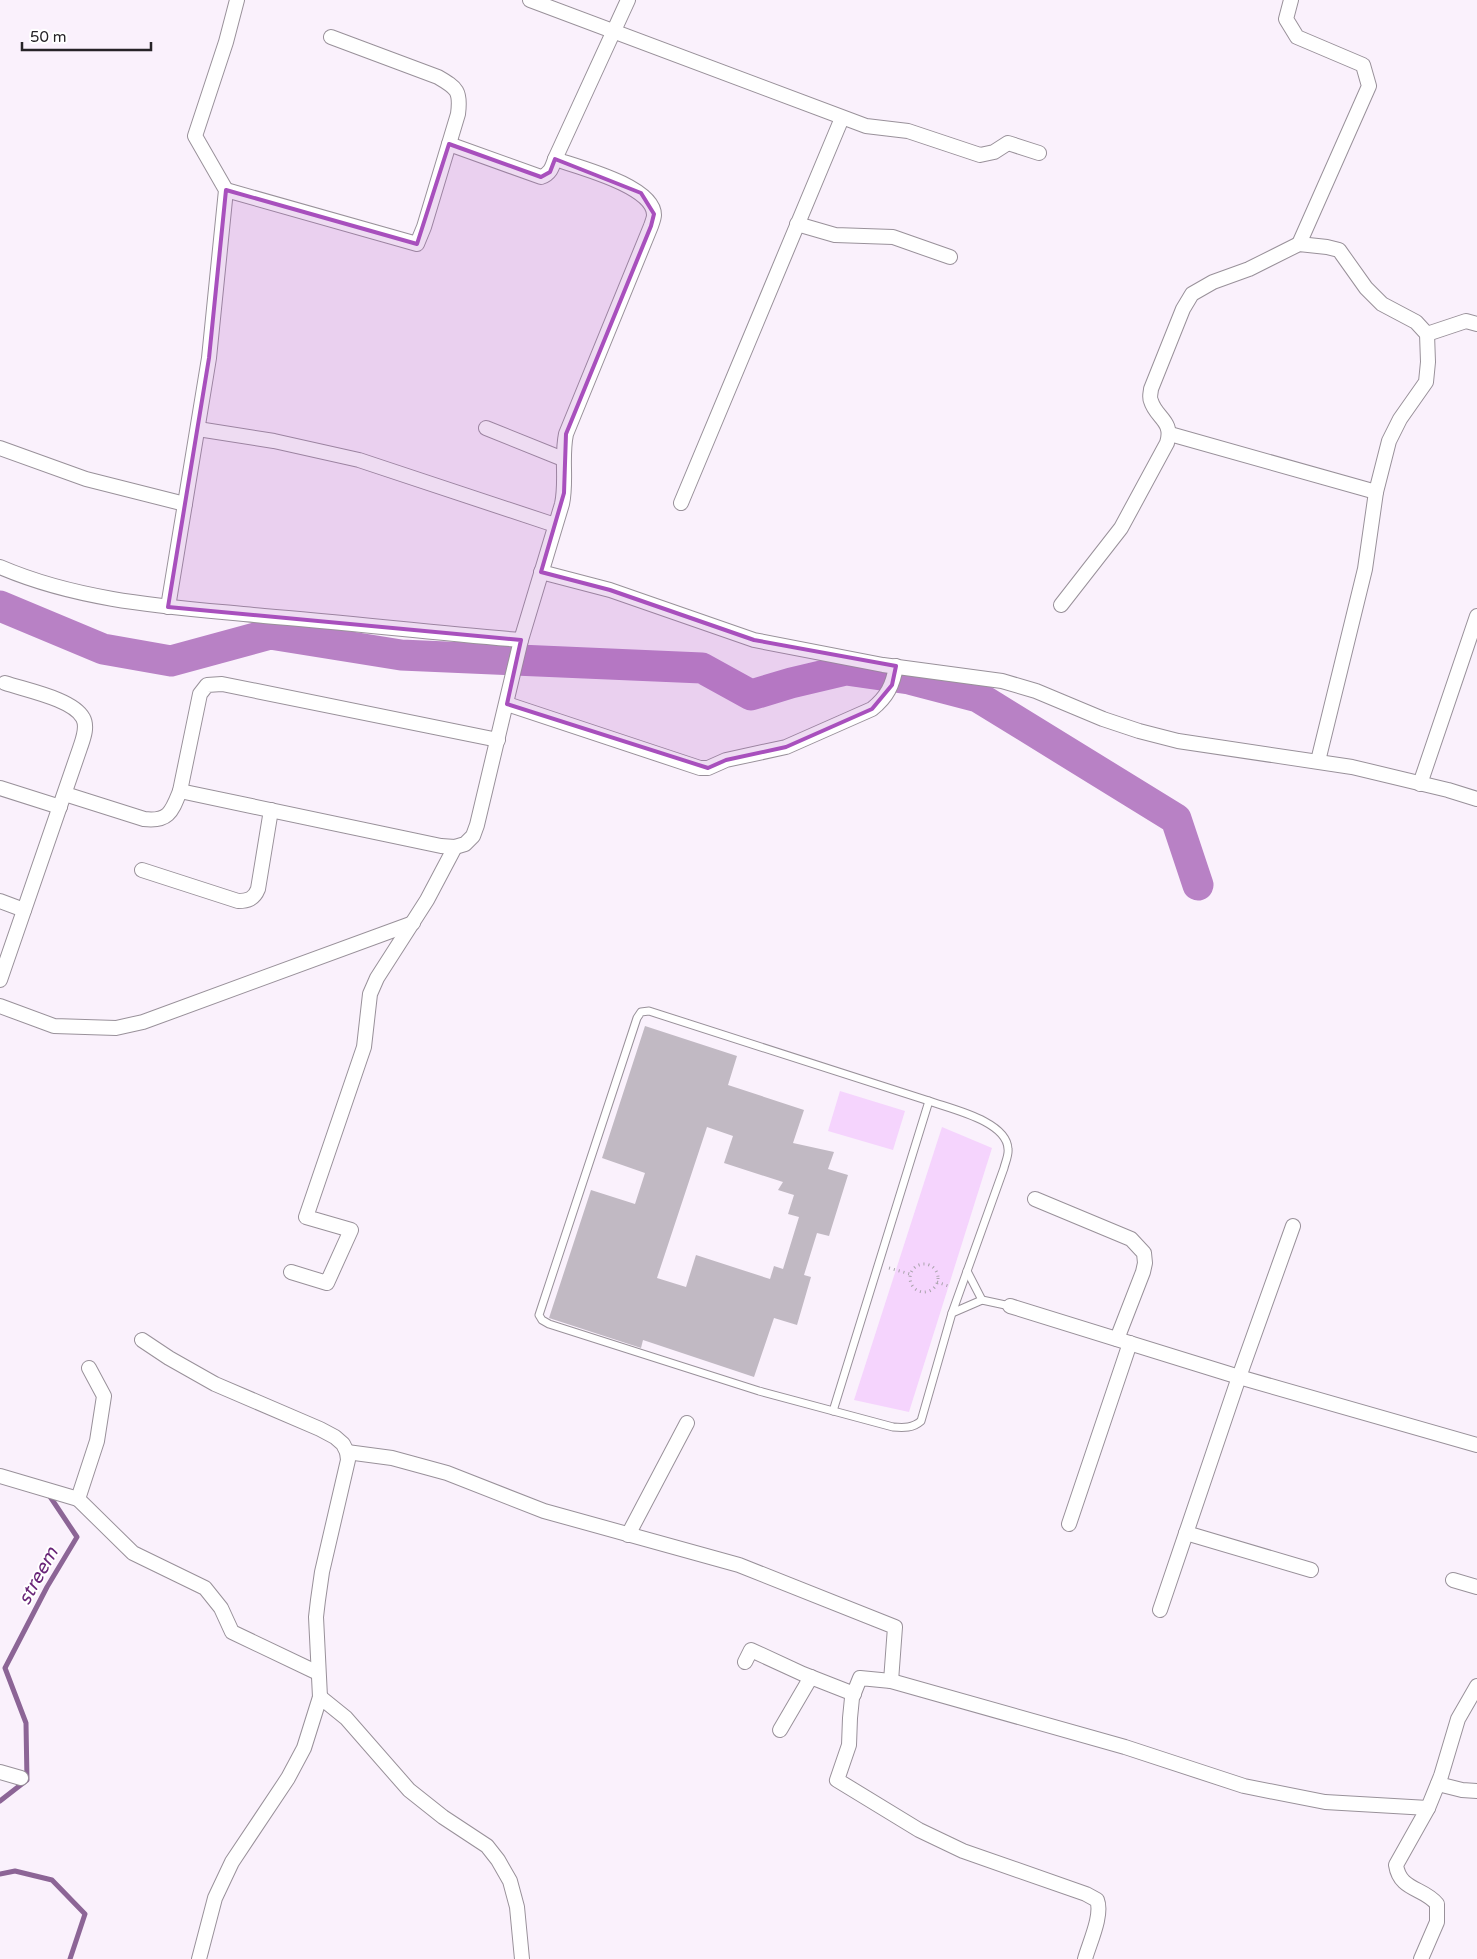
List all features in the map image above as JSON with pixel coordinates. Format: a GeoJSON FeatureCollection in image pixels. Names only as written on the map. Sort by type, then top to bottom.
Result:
{"type":"FeatureCollection","features":[{"type":"Feature","properties":{"kind":"street"},"geometry":{"type":"LineString","coordinates":[[168,607],[209,358],[226,190],[194,136],[226,42],[237,0]]}},
{"type":"Feature","properties":{"kind":"street"},"geometry":{"type":"LineString","coordinates":[[530,0],[866,126],[908,131],[980,155],[994,152],[1008,143],[1039,153]]}},
{"type":"Feature","properties":{"kind":"street"},"geometry":{"type":"LineString","coordinates":[[449,144],[541,177],[550,172],[628,0]]}},
{"type":"Feature","properties":{"kind":"street"},"geometry":{"type":"LineString","coordinates":[[1291,0],[1286,19],[1297,37],[1362,65],[1369,86],[1299,244]]}},
{"type":"Feature","properties":{"kind":"street"},"geometry":{"type":"LineString","coordinates":[[226,190],[417,244],[424,227],[458,114],[460,100],[458,91],[438,77],[330,37]]}},
{"type":"Feature","properties":{"kind":"street"},"geometry":{"type":"LineString","coordinates":[[681,503],[842,118]]}},
{"type":"Feature","properties":{"kind":"street"},"geometry":{"type":"LineString","coordinates":[[180,791],[441,846],[455,847],[465,844],[473,836],[507,704],[520,644],[564,493],[565,481],[562,459],[566,434],[651,226],[654,214],[650,203],[627,185],[555,159]]}},
{"type":"Feature","properties":{"kind":"street"},"geometry":{"type":"LineString","coordinates":[[798,224],[834,235],[893,237],[950,257]]}},
{"type":"Feature","properties":{"kind":"street"},"geometry":{"type":"LineString","coordinates":[[1061,605],[1121,528],[1167,443],[1170,434],[1166,424],[1150,400],[1151,389],[1183,309],[1192,294],[1213,282],[1249,269],[1299,244],[1339,250],[1366,288],[1382,304],[1416,322],[1427,334],[1428,362],[1426,382],[1400,419],[1389,441],[1376,492],[1365,569],[1318,761]]}},
{"type":"Feature","properties":{"kind":"street"},"geometry":{"type":"LineString","coordinates":[[1427,334],[1466,321],[1477,324]]}},
{"type":"Feature","properties":{"kind":"street"},"geometry":{"type":"LineString","coordinates":[[486,428],[562,459]]}},
{"type":"Feature","properties":{"kind":"street"},"geometry":{"type":"LineString","coordinates":[[198,429],[274,441],[359,460],[555,525]]}},
{"type":"Feature","properties":{"kind":"street"},"geometry":{"type":"LineString","coordinates":[[1170,434],[1376,492]]}},
{"type":"Feature","properties":{"kind":"street"},"geometry":{"type":"LineString","coordinates":[[0,448],[86,479],[185,504]]}},
{"type":"Feature","properties":{"kind":"street"},"geometry":{"type":"LineString","coordinates":[[0,567],[36,581],[70,591],[141,604],[520,644]]}},
{"type":"Feature","properties":{"kind":"street"},"geometry":{"type":"LineString","coordinates":[[541,572],[610,590],[754,640],[894,675],[1002,681],[1036,691],[1102,719],[1139,731],[1178,740],[1352,767],[1477,800]]}},
{"type":"Feature","properties":{"kind":"street"},"geometry":{"type":"LineString","coordinates":[[1420,784],[1477,616]]}},
{"type":"Feature","properties":{"kind":"street"},"geometry":{"type":"LineString","coordinates":[[507,704],[700,768],[708,768],[726,760],[786,747],[872,709],[884,699],[894,675]]}},
{"type":"Feature","properties":{"kind":"street"},"geometry":{"type":"LineString","coordinates":[[0,980],[85,729],[84,719],[76,709],[62,702],[5,684]]}},
{"type":"Feature","properties":{"kind":"street"},"geometry":{"type":"LineString","coordinates":[[0,788],[155,820],[164,818],[169,814],[180,791],[200,694],[207,685],[222,684],[498,740]]}},
{"type":"Feature","properties":{"kind":"street"},"geometry":{"type":"LineString","coordinates":[[142,870],[238,901],[251,900],[256,895],[258,889],[271,810]]}},
{"type":"Feature","properties":{"kind":"street"},"geometry":{"type":"LineString","coordinates":[[291,1272],[327,1283],[350,1230],[306,1217],[364,1048],[370,994],[377,978],[413,923],[455,847]]}},
{"type":"Feature","properties":{"kind":"street"},"geometry":{"type":"LineString","coordinates":[[0,902],[24,910]]}},
{"type":"Feature","properties":{"kind":"street"},"geometry":{"type":"LineString","coordinates":[[0,1006],[54,1026],[116,1028],[143,1022],[413,923]]}},
{"type":"Feature","properties":{"kind":"street"},"geometry":{"type":"LineString","coordinates":[[1035,1199],[1131,1239],[1144,1253],[1145,1264],[1124,1341],[1069,1524]]}},
{"type":"Feature","properties":{"kind":"street"},"geometry":{"type":"LineString","coordinates":[[1160,1610],[1239,1377],[1293,1226]]}},
{"type":"Feature","properties":{"kind":"street"},"geometry":{"type":"LineString","coordinates":[[1010,1306],[1239,1377],[1477,1445]]}},
{"type":"Feature","properties":{"kind":"street"},"geometry":{"type":"LineString","coordinates":[[142,1340],[215,1384],[335,1437],[343,1444],[347,1452],[346,1471],[322,1572],[316,1617],[320,1697],[304,1748],[288,1778],[232,1862],[225,1876],[215,1898],[199,1959]]}},
{"type":"Feature","properties":{"kind":"street"},"geometry":{"type":"LineString","coordinates":[[78,1499],[98,1441],[104,1396],[89,1368]]}},
{"type":"Feature","properties":{"kind":"street"},"geometry":{"type":"LineString","coordinates":[[628,1535],[687,1423]]}},
{"type":"Feature","properties":{"kind":"street"},"geometry":{"type":"LineString","coordinates":[[347,1452],[392,1458],[446,1473],[544,1511],[739,1565],[895,1627],[891,1681]]}},
{"type":"Feature","properties":{"kind":"street"},"geometry":{"type":"LineString","coordinates":[[0,1476],[78,1499],[133,1553],[204,1588],[221,1608],[232,1632],[318,1673]]}},
{"type":"Feature","properties":{"kind":"street"},"geometry":{"type":"LineString","coordinates":[[1186,1533],[1311,1570]]}},
{"type":"Feature","properties":{"kind":"street"},"geometry":{"type":"LineString","coordinates":[[1454,1580],[1477,1587]]}},
{"type":"Feature","properties":{"kind":"street"},"geometry":{"type":"LineString","coordinates":[[745,1662],[751,1650],[854,1694]]}},
{"type":"Feature","properties":{"kind":"street"},"geometry":{"type":"LineString","coordinates":[[780,1730],[811,1677]]}},
{"type":"Feature","properties":{"kind":"street"},"geometry":{"type":"LineString","coordinates":[[1084,1959],[1098,1916],[1099,1904],[1097,1900],[1086,1894],[956,1848],[919,1830],[837,1780],[850,1745],[850,1718],[854,1694],[860,1678],[891,1681],[1125,1747],[1244,1786],[1325,1802],[1428,1808]]}},
{"type":"Feature","properties":{"kind":"street"},"geometry":{"type":"LineString","coordinates":[[1421,1959],[1437,1922],[1437,1904],[1432,1898],[1402,1881],[1396,1865],[1428,1808],[1438,1784],[1458,1719],[1477,1686]]}},
{"type":"Feature","properties":{"kind":"street"},"geometry":{"type":"LineString","coordinates":[[320,1697],[352,1725],[409,1790],[443,1818],[486,1846],[498,1860],[510,1881],[517,1907],[522,1959]]}},
{"type":"Feature","properties":{"kind":"street"},"geometry":{"type":"LineString","coordinates":[[0,1772],[21,1778]]}},
{"type":"Feature","properties":{"kind":"street"},"geometry":{"type":"LineString","coordinates":[[1438,1784],[1462,1790],[1477,1791]]}},
{"type":"Feature","properties":{"kind":"lane"},"geometry":{"type":"LineString","coordinates":[[648,1010],[930,1101],[981,1119],[995,1127],[1003,1135],[1008,1149],[1004,1168],[952,1313],[921,1421],[916,1426],[893,1427],[759,1391],[550,1324],[542,1320],[539,1315],[634,1027],[641,1012],[648,1010]]}},
{"type":"Feature","properties":{"kind":"lane"},"geometry":{"type":"LineString","coordinates":[[833,1411],[930,1101]]}},
{"type":"Feature","properties":{"kind":"lane"},"geometry":{"type":"LineString","coordinates":[[966,1272],[982,1300]]}},
{"type":"Feature","properties":{"kind":"lane"},"geometry":{"type":"LineString","coordinates":[[952,1313],[982,1300],[1010,1306]]}},
{"type":"Feature","properties":{"kind":"path"},"geometry":{"type":"LineString","coordinates":[[878,1264],[910,1274]]}},
{"type":"Feature","properties":{"kind":"path"},"geometry":{"type":"LineString","coordinates":[[925,1264],[936,1272],[937,1282],[928,1292],[920,1292],[910,1284],[910,1274],[916,1266],[925,1264]]}},
{"type":"Feature","properties":{"kind":"highlighted area"},"geometry":{"type":"Polygon","coordinates":[[[449,144],[541,177],[550,172],[555,159],[641,193],[654,214],[651,226],[566,434],[564,493],[541,572],[610,590],[754,640],[896,666],[892,685],[872,709],[786,747],[726,760],[708,768],[507,704],[521,640],[168,607],[209,358],[226,190],[417,244],[449,144]]]}},
{"type":"Feature","properties":{"kind":"shaded area"},"geometry":{"type":"Polygon","coordinates":[[[840,1091],[905,1111],[893,1150],[828,1131],[840,1091]]]}},
{"type":"Feature","properties":{"kind":"shaded area"},"geometry":{"type":"Polygon","coordinates":[[[942,1127],[992,1148],[909,1412],[854,1400],[942,1127]]]}},
{"type":"Feature","properties":{"kind":"building"},"geometry":{"type":"Polygon","coordinates":[[[645,1026],[737,1056],[728,1085],[804,1110],[793,1143],[834,1152],[828,1169],[848,1175],[829,1236],[817,1233],[804,1275],[811,1277],[797,1325],[774,1318],[754,1377],[643,1340],[641,1348],[549,1318],[591,1190],[635,1204],[645,1173],[602,1158],[645,1026]],[[707,1127],[657,1278],[686,1287],[696,1255],[770,1279],[774,1266],[783,1269],[799,1217],[788,1214],[794,1195],[778,1190],[783,1182],[724,1163],[733,1136],[707,1127]]]}},
{"type":"Feature","properties":{"kind":"waterway"},"geometry":{"type":"LineString","coordinates":[[0,606],[103,649],[171,661],[270,634],[401,655],[702,668],[751,695],[846,670],[909,679],[978,697],[1176,819],[1198,885]]}},
{"type":"Feature","properties":{"kind":"waterway","name":"streem"},"geometry":{"type":"LineString","coordinates":[[0,1801],[27,1780],[26,1723],[5,1668],[47,1587],[77,1537],[49,1495]]}},
{"type":"Feature","properties":{"kind":"waterway","name":"streem"},"geometry":{"type":"LineString","coordinates":[[0,1874],[15,1871],[52,1880],[85,1914],[70,1959]]}}]}
